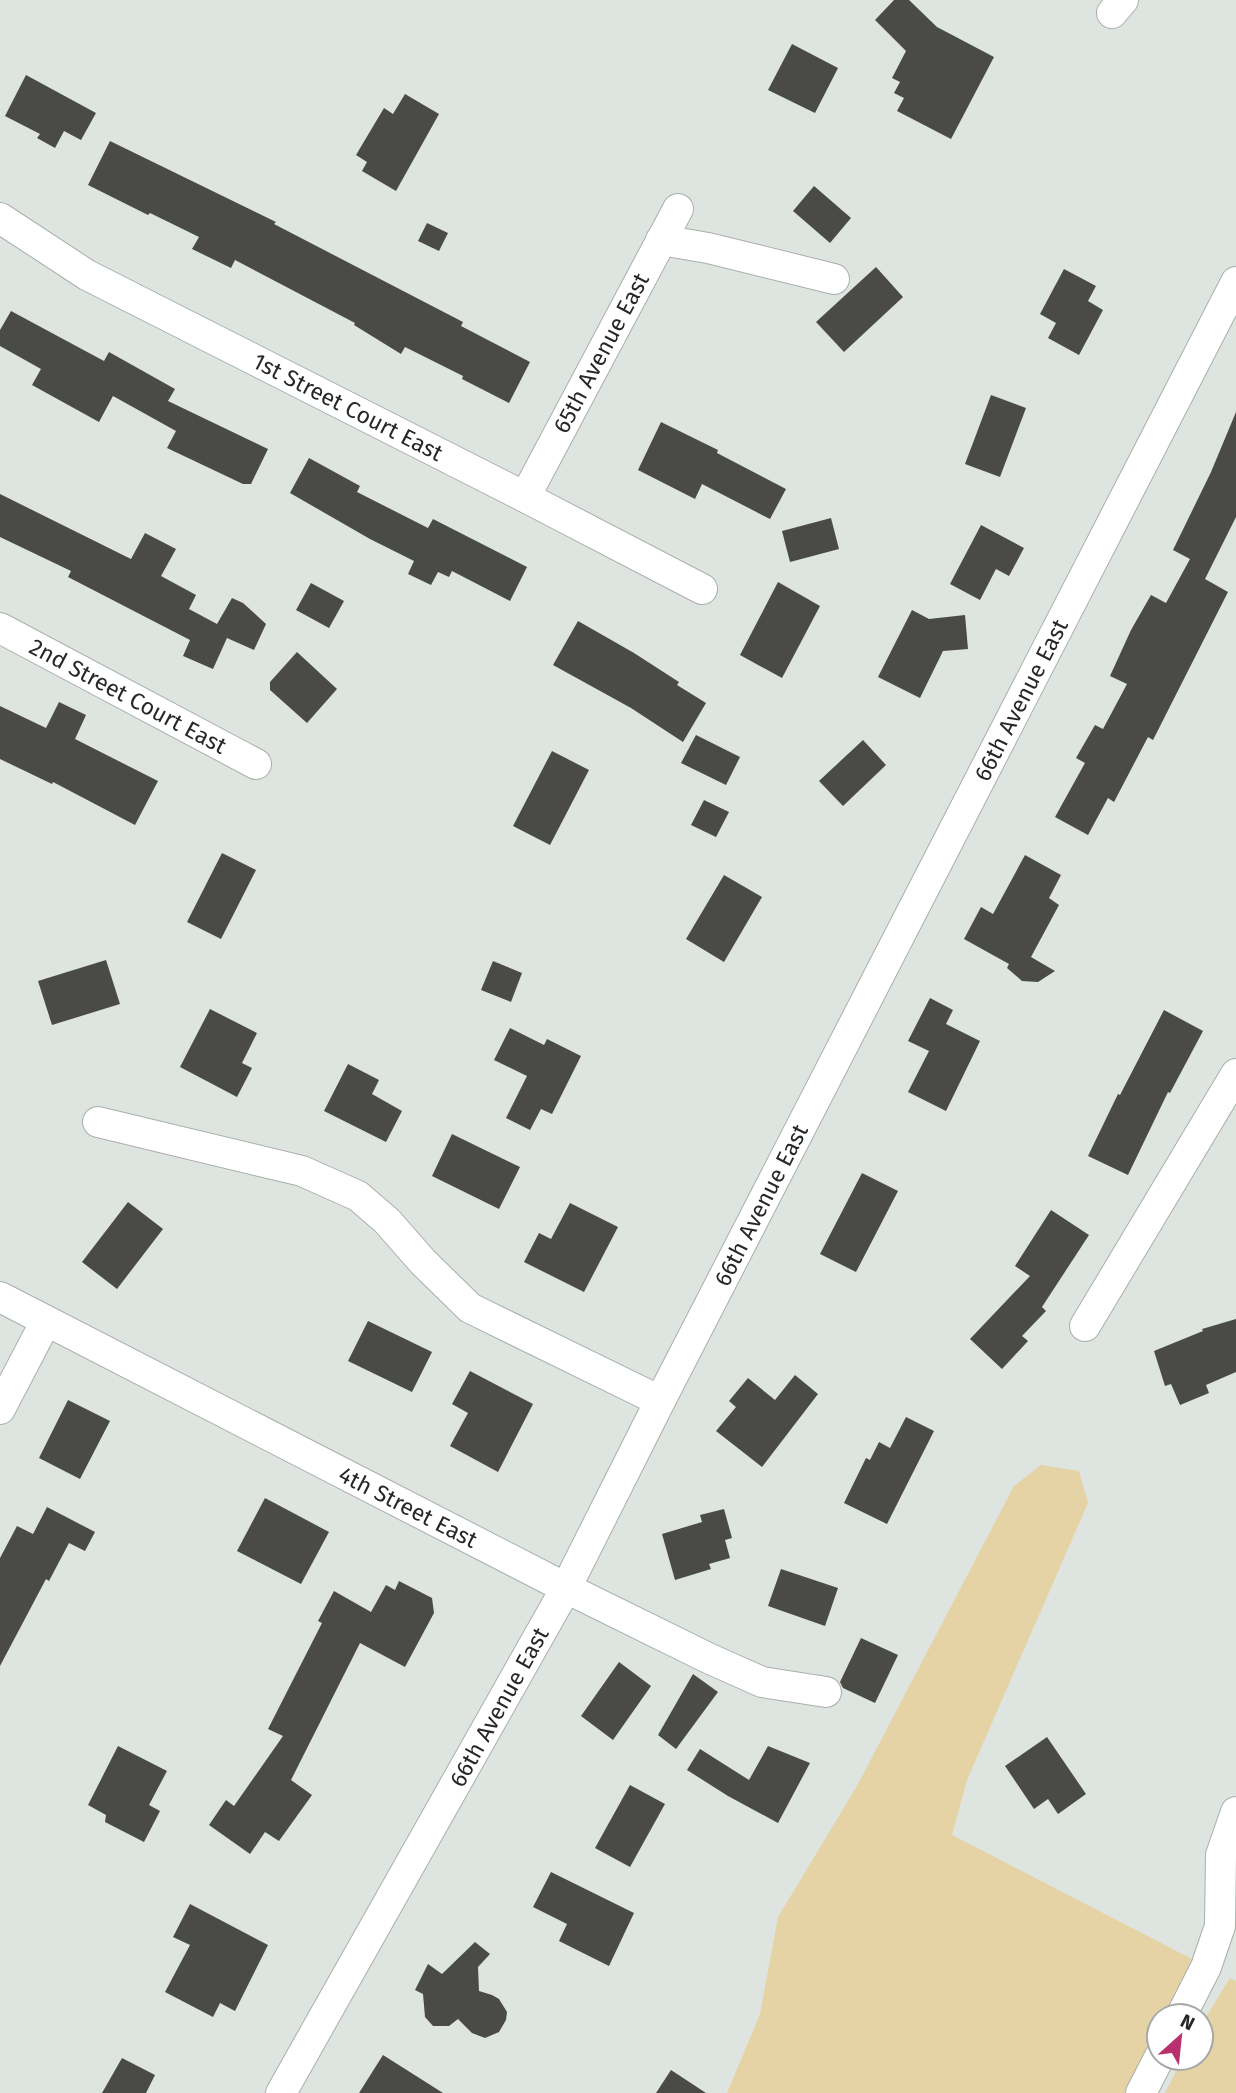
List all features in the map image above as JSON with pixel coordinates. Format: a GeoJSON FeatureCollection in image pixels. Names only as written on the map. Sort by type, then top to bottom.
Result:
{"type":"FeatureCollection","features":[{"type":"Feature","properties":{"kind":"street","name":"65th Avenue East"},"geometry":{"type":"LineString","coordinates":[[525,497],[678,209]]}},
{"type":"Feature","properties":{"kind":"street","name":"1st Street Court East"},"geometry":{"type":"LineString","coordinates":[[0,218],[87,275],[702,589]]}},
{"type":"Feature","properties":{"kind":"street"},"geometry":{"type":"LineString","coordinates":[[661,240],[708,248],[834,279]]}},
{"type":"Feature","properties":{"kind":"street","name":"66th Avenue East"},"geometry":{"type":"LineString","coordinates":[[281,2093],[566,1588],[1230,294]]}},
{"type":"Feature","properties":{"kind":"street","name":"2nd Street Court East"},"geometry":{"type":"LineString","coordinates":[[0,628],[257,764]]}},
{"type":"Feature","properties":{"kind":"street"},"geometry":{"type":"LineString","coordinates":[[1085,1326],[1236,1074]]}},
{"type":"Feature","properties":{"kind":"street"},"geometry":{"type":"LineString","coordinates":[[98,1122],[302,1171],[331,1182],[358,1196],[387,1221],[423,1262],[470,1308],[660,1402]]}},
{"type":"Feature","properties":{"kind":"street","name":"4th Street East"},"geometry":{"type":"LineString","coordinates":[[0,1297],[566,1588],[708,1658],[762,1682],[826,1692]]}},
{"type":"Feature","properties":{"kind":"street"},"geometry":{"type":"LineString","coordinates":[[0,1409],[46,1321]]}},
{"type":"Feature","properties":{"kind":"street"},"geometry":{"type":"LineString","coordinates":[[1188,2002],[1206,1967],[1220,1926],[1221,1855],[1236,1812]]}},
{"type":"Feature","properties":{"kind":"street"},"geometry":{"type":"LineString","coordinates":[[1141,2093],[1152,2072]]}},
{"type":"Feature","properties":{"kind":"shaded area"},"geometry":{"type":"Polygon","coordinates":[[[1041,1465],[1079,1471],[1088,1503],[967,1780],[952,1835],[1192,1959],[1172,2002],[1145,2002],[1145,2057],[1128,2093],[727,2093],[760,2014],[778,1917],[857,1786],[1014,1486],[1041,1465]]]}},
{"type":"Feature","properties":{"kind":"shaded area"},"geometry":{"type":"Polygon","coordinates":[[[1230,1978],[1236,1981],[1236,2093],[1165,2093],[1176,2072],[1215,2072],[1215,2002],[1230,1978]]]}},
{"type":"Feature","properties":{"kind":"building"},"geometry":{"type":"Polygon","coordinates":[[[894,0],[909,0],[937,27],[994,57],[951,139],[897,111],[904,98],[894,93],[900,82],[892,78],[906,51],[875,20],[894,0]]]}},
{"type":"Feature","properties":{"kind":"building"},"geometry":{"type":"Polygon","coordinates":[[[792,44],[838,68],[815,113],[768,90],[792,44]]]}},
{"type":"Feature","properties":{"kind":"building"},"geometry":{"type":"Polygon","coordinates":[[[26,75],[96,113],[81,140],[64,131],[55,148],[37,138],[40,134],[5,116],[26,75]]]}},
{"type":"Feature","properties":{"kind":"building"},"geometry":{"type":"Polygon","coordinates":[[[405,94],[439,114],[396,191],[362,171],[367,162],[356,155],[384,108],[393,114],[405,94]]]}},
{"type":"Feature","properties":{"kind":"building"},"geometry":{"type":"Polygon","coordinates":[[[110,141],[276,222],[274,224],[463,322],[461,326],[530,362],[509,403],[405,347],[401,354],[354,325],[355,323],[235,260],[231,268],[192,249],[199,237],[88,185],[110,141]]]}},
{"type":"Feature","properties":{"kind":"building"},"geometry":{"type":"Polygon","coordinates":[[[814,186],[851,218],[830,243],[793,211],[814,186]]]}},
{"type":"Feature","properties":{"kind":"building"},"geometry":{"type":"Polygon","coordinates":[[[427,223],[448,233],[439,251],[418,241],[427,223]]]}},
{"type":"Feature","properties":{"kind":"building"},"geometry":{"type":"Polygon","coordinates":[[[876,267],[903,297],[844,352],[816,322],[876,267]]]}},
{"type":"Feature","properties":{"kind":"building"},"geometry":{"type":"Polygon","coordinates":[[[1064,269],[1096,286],[1088,301],[1103,310],[1079,355],[1048,338],[1056,323],[1040,314],[1064,269]]]}},
{"type":"Feature","properties":{"kind":"building"},"geometry":{"type":"Polygon","coordinates":[[[11,311],[104,361],[109,352],[175,389],[168,401],[268,449],[251,484],[243,484],[167,448],[176,431],[113,396],[99,422],[32,385],[41,369],[0,346],[0,330],[11,311]]]}},
{"type":"Feature","properties":{"kind":"building"},"geometry":{"type":"Polygon","coordinates":[[[991,395],[1026,408],[1000,477],[965,464],[991,395]]]}},
{"type":"Feature","properties":{"kind":"building"},"geometry":{"type":"Polygon","coordinates":[[[1236,412],[1236,517],[1205,579],[1228,592],[1153,740],[1148,737],[1114,802],[1108,798],[1088,835],[1055,817],[1085,763],[1076,758],[1095,725],[1103,729],[1127,684],[1110,676],[1131,630],[1151,595],[1166,603],[1190,559],[1173,550],[1211,472],[1236,412]]]}},
{"type":"Feature","properties":{"kind":"building"},"geometry":{"type":"Polygon","coordinates":[[[661,422],[718,450],[717,453],[786,489],[770,519],[702,484],[695,499],[638,470],[661,422]]]}},
{"type":"Feature","properties":{"kind":"building"},"geometry":{"type":"Polygon","coordinates":[[[309,458],[360,486],[357,492],[428,528],[433,519],[527,567],[510,601],[452,571],[449,577],[438,572],[431,585],[408,574],[414,561],[290,493],[309,458]]]}},
{"type":"Feature","properties":{"kind":"building"},"geometry":{"type":"Polygon","coordinates":[[[0,494],[131,559],[145,533],[176,549],[161,576],[196,595],[189,609],[217,624],[232,598],[243,603],[266,624],[254,650],[227,638],[213,669],[183,656],[190,640],[68,577],[71,571],[0,537],[0,494]]]}},
{"type":"Feature","properties":{"kind":"building"},"geometry":{"type":"Polygon","coordinates":[[[831,518],[839,549],[790,562],[782,531],[831,518]]]}},
{"type":"Feature","properties":{"kind":"building"},"geometry":{"type":"Polygon","coordinates":[[[981,525],[1024,548],[1009,576],[996,569],[980,600],[950,584],[981,525]]]}},
{"type":"Feature","properties":{"kind":"building"},"geometry":{"type":"Polygon","coordinates":[[[778,582],[820,606],[782,678],[740,655],[778,582]]]}},
{"type":"Feature","properties":{"kind":"building"},"geometry":{"type":"Polygon","coordinates":[[[311,583],[344,601],[329,628],[296,610],[311,583]]]}},
{"type":"Feature","properties":{"kind":"building"},"geometry":{"type":"Polygon","coordinates":[[[912,610],[929,619],[965,615],[968,649],[943,651],[920,698],[878,677],[912,610]]]}},
{"type":"Feature","properties":{"kind":"building"},"geometry":{"type":"Polygon","coordinates":[[[578,621],[634,653],[706,703],[683,742],[631,708],[553,665],[578,621]]]}},
{"type":"Feature","properties":{"kind":"building"},"geometry":{"type":"Polygon","coordinates":[[[297,652],[337,689],[307,723],[270,690],[270,682],[297,652]]]}},
{"type":"Feature","properties":{"kind":"building"},"geometry":{"type":"Polygon","coordinates":[[[59,702],[86,715],[75,739],[158,781],[135,825],[53,782],[52,784],[0,759],[0,706],[46,728],[59,702]]]}},
{"type":"Feature","properties":{"kind":"building"},"geometry":{"type":"Polygon","coordinates":[[[696,735],[740,757],[726,785],[681,763],[696,735]]]}},
{"type":"Feature","properties":{"kind":"building"},"geometry":{"type":"Polygon","coordinates":[[[863,740],[886,765],[843,806],[819,781],[863,740]]]}},
{"type":"Feature","properties":{"kind":"building"},"geometry":{"type":"Polygon","coordinates":[[[552,751],[589,770],[550,845],[513,826],[552,751]]]}},
{"type":"Feature","properties":{"kind":"building"},"geometry":{"type":"Polygon","coordinates":[[[704,800],[729,812],[716,837],[691,825],[704,800]]]}},
{"type":"Feature","properties":{"kind":"building"},"geometry":{"type":"Polygon","coordinates":[[[222,853],[256,870],[221,939],[187,922],[222,853]]]}},
{"type":"Feature","properties":{"kind":"building"},"geometry":{"type":"Polygon","coordinates":[[[1025,855],[1061,875],[1049,898],[1059,905],[1031,957],[1055,971],[1038,982],[1022,981],[1007,968],[1009,964],[964,939],[981,907],[993,914],[1025,855]]]}},
{"type":"Feature","properties":{"kind":"building"},"geometry":{"type":"Polygon","coordinates":[[[724,875],[762,897],[724,962],[686,939],[724,875]]]}},
{"type":"Feature","properties":{"kind":"building"},"geometry":{"type":"Polygon","coordinates":[[[106,960],[120,1004],[52,1025],[38,981],[106,960]]]}},
{"type":"Feature","properties":{"kind":"building"},"geometry":{"type":"Polygon","coordinates":[[[493,961],[522,973],[511,1002],[481,990],[493,961]]]}},
{"type":"Feature","properties":{"kind":"building"},"geometry":{"type":"Polygon","coordinates":[[[930,998],[953,1010],[946,1024],[980,1041],[946,1111],[908,1092],[929,1051],[908,1041],[930,998]]]}},
{"type":"Feature","properties":{"kind":"building"},"geometry":{"type":"Polygon","coordinates":[[[210,1009],[257,1033],[242,1063],[252,1068],[237,1097],[180,1067],[210,1009]]]}},
{"type":"Feature","properties":{"kind":"building"},"geometry":{"type":"Polygon","coordinates":[[[1164,1010],[1203,1031],[1170,1093],[1168,1092],[1128,1175],[1088,1156],[1164,1010]]]}},
{"type":"Feature","properties":{"kind":"building"},"geometry":{"type":"Polygon","coordinates":[[[510,1028],[544,1045],[547,1039],[581,1056],[552,1114],[541,1109],[530,1130],[506,1118],[527,1076],[494,1060],[510,1028]]]}},
{"type":"Feature","properties":{"kind":"building"},"geometry":{"type":"Polygon","coordinates":[[[348,1064],[379,1080],[372,1094],[402,1111],[386,1142],[324,1111],[348,1064]]]}},
{"type":"Feature","properties":{"kind":"building"},"geometry":{"type":"Polygon","coordinates":[[[452,1134],[520,1167],[499,1209],[432,1176],[452,1134]]]}},
{"type":"Feature","properties":{"kind":"building"},"geometry":{"type":"Polygon","coordinates":[[[862,1173],[898,1191],[856,1272],[820,1254],[862,1173]]]}},
{"type":"Feature","properties":{"kind":"building"},"geometry":{"type":"Polygon","coordinates":[[[128,1202],[163,1229],[117,1289],[82,1262],[128,1202]]]}},
{"type":"Feature","properties":{"kind":"building"},"geometry":{"type":"Polygon","coordinates":[[[570,1203],[618,1227],[584,1292],[524,1262],[539,1233],[551,1239],[570,1203]]]}},
{"type":"Feature","properties":{"kind":"building"},"geometry":{"type":"Polygon","coordinates":[[[1051,1210],[1089,1235],[1042,1307],[1046,1311],[1022,1336],[1028,1341],[1002,1369],[970,1339],[1030,1276],[1015,1266],[1051,1210]]]}},
{"type":"Feature","properties":{"kind":"building"},"geometry":{"type":"Polygon","coordinates":[[[1236,1319],[1236,1372],[1206,1385],[1209,1393],[1180,1405],[1171,1384],[1165,1386],[1154,1351],[1203,1331],[1202,1329],[1236,1319]]]}},
{"type":"Feature","properties":{"kind":"building"},"geometry":{"type":"Polygon","coordinates":[[[368,1321],[432,1352],[412,1392],[348,1361],[368,1321]]]}},
{"type":"Feature","properties":{"kind":"building"},"geometry":{"type":"Polygon","coordinates":[[[470,1371],[533,1404],[498,1472],[450,1446],[468,1413],[452,1404],[470,1371]]]}},
{"type":"Feature","properties":{"kind":"building"},"geometry":{"type":"Polygon","coordinates":[[[795,1375],[818,1394],[762,1467],[716,1431],[736,1407],[729,1401],[748,1378],[775,1400],[795,1375]]]}},
{"type":"Feature","properties":{"kind":"building"},"geometry":{"type":"Polygon","coordinates":[[[68,1400],[110,1421],[80,1479],[39,1458],[68,1400]]]}},
{"type":"Feature","properties":{"kind":"building"},"geometry":{"type":"Polygon","coordinates":[[[906,1417],[934,1431],[887,1524],[844,1503],[866,1458],[870,1460],[879,1442],[890,1448],[906,1417]]]}},
{"type":"Feature","properties":{"kind":"building"},"geometry":{"type":"Polygon","coordinates":[[[265,1498],[329,1532],[301,1584],[237,1551],[265,1498]]]}},
{"type":"Feature","properties":{"kind":"building"},"geometry":{"type":"Polygon","coordinates":[[[47,1507],[95,1532],[85,1551],[69,1543],[49,1581],[46,1579],[0,1666],[0,1558],[17,1526],[33,1534],[47,1507]]]}},
{"type":"Feature","properties":{"kind":"building"},"geometry":{"type":"Polygon","coordinates":[[[724,1509],[732,1538],[725,1540],[730,1558],[709,1564],[711,1569],[675,1580],[662,1534],[702,1522],[700,1515],[724,1509]]]}},
{"type":"Feature","properties":{"kind":"building"},"geometry":{"type":"Polygon","coordinates":[[[781,1569],[838,1588],[825,1626],[768,1606],[781,1569]]]}},
{"type":"Feature","properties":{"kind":"building"},"geometry":{"type":"Polygon","coordinates":[[[399,1581],[432,1598],[434,1613],[405,1667],[360,1643],[291,1780],[312,1795],[279,1841],[265,1832],[250,1854],[209,1825],[226,1800],[234,1806],[283,1736],[268,1729],[322,1623],[318,1621],[334,1591],[371,1612],[386,1585],[395,1590],[399,1581]]]}},
{"type":"Feature","properties":{"kind":"building"},"geometry":{"type":"Polygon","coordinates":[[[861,1638],[898,1655],[875,1703],[843,1688],[840,1682],[861,1638]]]}},
{"type":"Feature","properties":{"kind":"building"},"geometry":{"type":"Polygon","coordinates":[[[619,1662],[651,1686],[613,1740],[581,1716],[619,1662]]]}},
{"type":"Feature","properties":{"kind":"building"},"geometry":{"type":"Polygon","coordinates":[[[693,1674],[718,1692],[676,1749],[658,1735],[693,1674]]]}},
{"type":"Feature","properties":{"kind":"building"},"geometry":{"type":"Polygon","coordinates":[[[1047,1737],[1086,1794],[1058,1814],[1048,1799],[1034,1809],[1005,1766],[1047,1737]]]}},
{"type":"Feature","properties":{"kind":"building"},"geometry":{"type":"Polygon","coordinates":[[[118,1746],[167,1771],[149,1805],[160,1811],[144,1842],[105,1822],[106,1815],[88,1805],[118,1746]]]}},
{"type":"Feature","properties":{"kind":"building"},"geometry":{"type":"Polygon","coordinates":[[[768,1746],[810,1763],[778,1823],[687,1770],[700,1749],[749,1780],[768,1746]]]}},
{"type":"Feature","properties":{"kind":"building"},"geometry":{"type":"Polygon","coordinates":[[[630,1785],[665,1804],[630,1867],[595,1848],[630,1785]]]}},
{"type":"Feature","properties":{"kind":"building"},"geometry":{"type":"Polygon","coordinates":[[[551,1872],[634,1913],[609,1966],[559,1941],[567,1924],[533,1907],[551,1872]]]}},
{"type":"Feature","properties":{"kind":"building"},"geometry":{"type":"Polygon","coordinates":[[[190,1904],[268,1945],[235,2011],[220,2003],[213,2017],[165,1992],[190,1945],[173,1937],[190,1904]]]}},
{"type":"Feature","properties":{"kind":"building"},"geometry":{"type":"Polygon","coordinates":[[[475,1942],[490,1954],[478,1967],[479,1991],[499,1999],[507,2012],[499,2032],[485,2038],[472,2033],[458,2019],[449,2026],[433,2026],[425,2017],[423,1994],[415,1990],[428,1964],[442,1974],[475,1942]]]}},
{"type":"Feature","properties":{"kind":"building"},"geometry":{"type":"Polygon","coordinates":[[[383,2055],[443,2093],[359,2093],[383,2055]]]}},
{"type":"Feature","properties":{"kind":"building"},"geometry":{"type":"Polygon","coordinates":[[[122,2058],[155,2075],[146,2093],[102,2093],[122,2058]]]}},
{"type":"Feature","properties":{"kind":"building"},"geometry":{"type":"Polygon","coordinates":[[[671,2070],[706,2093],[656,2093],[671,2070]]]}}]}
